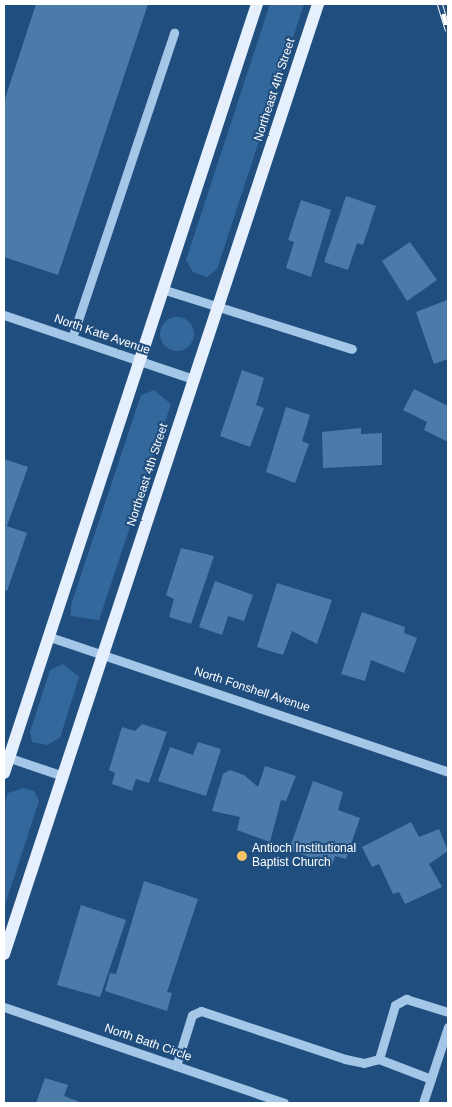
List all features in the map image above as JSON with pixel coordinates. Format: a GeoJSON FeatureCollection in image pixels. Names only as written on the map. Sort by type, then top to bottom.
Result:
{"type":"FeatureCollection","features":[{"type":"Feature","properties":{"kind":"main road"},"geometry":{"type":"LineString","coordinates":[[4,773],[6,757],[257,4]]}},
{"type":"Feature","properties":{"kind":"main road","name":"Northeast 4th Street"},"geometry":{"type":"LineString","coordinates":[[4,954],[318,4]]}},
{"type":"Feature","properties":{"kind":"street"},"geometry":{"type":"LineString","coordinates":[[72,338],[174,33]]}},
{"type":"Feature","properties":{"kind":"street"},"geometry":{"type":"LineString","coordinates":[[162,289],[352,349]]}},
{"type":"Feature","properties":{"kind":"street","name":"North Kate Avenue"},"geometry":{"type":"LineString","coordinates":[[4,315],[193,379]]}},
{"type":"Feature","properties":{"kind":"street","name":"North Fonshell Avenue"},"geometry":{"type":"LineString","coordinates":[[47,636],[448,772]]}},
{"type":"Feature","properties":{"kind":"street"},"geometry":{"type":"LineString","coordinates":[[6,757],[63,776]]}},
{"type":"Feature","properties":{"kind":"street"},"geometry":{"type":"LineString","coordinates":[[378,1059],[395,1006],[406,999],[448,1012]]}},
{"type":"Feature","properties":{"kind":"street","name":"North Bath Circle"},"geometry":{"type":"LineString","coordinates":[[4,1007],[284,1103]]}},
{"type":"Feature","properties":{"kind":"street"},"geometry":{"type":"LineString","coordinates":[[176,1066],[192,1014],[201,1011],[345,1059],[364,1063],[378,1059],[431,1079]]}},
{"type":"Feature","properties":{"kind":"street"},"geometry":{"type":"LineString","coordinates":[[423,1103],[448,1027]]}},
{"type":"Feature","properties":{"kind":"shaded area"},"geometry":{"type":"Polygon","coordinates":[[[270,4],[304,4],[217,269],[207,277],[193,272],[186,260],[270,4]]]}},
{"type":"Feature","properties":{"kind":"shaded area"},"geometry":{"type":"Polygon","coordinates":[[[177,317],[184,318],[189,322],[193,327],[193,341],[189,346],[184,350],[177,351],[170,350],[165,346],[161,341],[160,334],[161,327],[165,322],[170,318],[177,317]]]}},
{"type":"Feature","properties":{"kind":"shaded area"},"geometry":{"type":"Polygon","coordinates":[[[154,390],[171,404],[99,620],[71,616],[71,605],[141,395],[154,390]]]}},
{"type":"Feature","properties":{"kind":"shaded area"},"geometry":{"type":"Polygon","coordinates":[[[63,664],[79,677],[60,738],[47,745],[32,742],[30,732],[50,670],[63,664]]]}},
{"type":"Feature","properties":{"kind":"shaded area"},"geometry":{"type":"Polygon","coordinates":[[[23,788],[34,791],[39,801],[4,908],[4,805],[8,793],[23,788]]]}},
{"type":"Feature","properties":{"kind":"building"},"geometry":{"type":"Polygon","coordinates":[[[36,4],[148,4],[58,275],[4,257],[4,102],[36,4]]]}},
{"type":"Feature","properties":{"kind":"building"},"geometry":{"type":"Polygon","coordinates":[[[346,196],[376,206],[363,245],[357,243],[348,270],[324,262],[346,196]]]}},
{"type":"Feature","properties":{"kind":"building"},"geometry":{"type":"Polygon","coordinates":[[[301,200],[331,210],[311,277],[286,268],[294,242],[288,240],[301,200]]]}},
{"type":"Feature","properties":{"kind":"building"},"geometry":{"type":"Polygon","coordinates":[[[410,242],[437,280],[407,301],[382,261],[410,242]]]}},
{"type":"Feature","properties":{"kind":"building"},"geometry":{"type":"Polygon","coordinates":[[[447,300],[448,359],[434,364],[416,312],[447,300]]]}},
{"type":"Feature","properties":{"kind":"building"},"geometry":{"type":"Polygon","coordinates":[[[242,370],[264,378],[256,405],[264,408],[250,447],[220,436],[242,370]]]}},
{"type":"Feature","properties":{"kind":"building"},"geometry":{"type":"Polygon","coordinates":[[[414,389],[448,406],[448,442],[424,430],[427,422],[403,410],[414,389]]]}},
{"type":"Feature","properties":{"kind":"building"},"geometry":{"type":"Polygon","coordinates":[[[286,407],[310,415],[302,441],[309,444],[295,483],[266,472],[286,407]]]}},
{"type":"Feature","properties":{"kind":"building"},"geometry":{"type":"Polygon","coordinates":[[[361,428],[361,434],[382,433],[382,465],[323,468],[322,432],[361,428]]]}},
{"type":"Feature","properties":{"kind":"building"},"geometry":{"type":"Polygon","coordinates":[[[4,459],[28,467],[7,526],[27,533],[7,591],[4,590],[4,459]]]}},
{"type":"Feature","properties":{"kind":"building"},"geometry":{"type":"Polygon","coordinates":[[[181,548],[214,556],[191,624],[169,617],[174,599],[166,595],[181,548]]]}},
{"type":"Feature","properties":{"kind":"building"},"geometry":{"type":"Polygon","coordinates":[[[215,581],[253,595],[244,621],[228,616],[222,635],[199,627],[215,581]]]}},
{"type":"Feature","properties":{"kind":"building"},"geometry":{"type":"Polygon","coordinates":[[[277,583],[332,600],[317,644],[292,631],[283,655],[257,647],[277,583]]]}},
{"type":"Feature","properties":{"kind":"building"},"geometry":{"type":"Polygon","coordinates":[[[362,612],[405,627],[404,633],[417,638],[404,673],[371,660],[365,681],[341,674],[362,612]]]}},
{"type":"Feature","properties":{"kind":"building"},"geometry":{"type":"Polygon","coordinates":[[[142,724],[167,732],[149,783],[136,779],[132,791],[112,784],[115,773],[109,770],[122,727],[135,731],[142,724]]]}},
{"type":"Feature","properties":{"kind":"building"},"geometry":{"type":"Polygon","coordinates":[[[198,742],[221,749],[206,796],[158,781],[170,747],[193,755],[198,742]]]}},
{"type":"Feature","properties":{"kind":"building"},"geometry":{"type":"Polygon","coordinates":[[[265,766],[296,776],[286,801],[281,800],[270,842],[237,830],[240,817],[212,811],[223,774],[230,770],[244,775],[258,787],[265,766]]]}},
{"type":"Feature","properties":{"kind":"building"},"geometry":{"type":"Polygon","coordinates":[[[313,781],[343,792],[338,810],[360,818],[346,859],[335,856],[332,865],[289,850],[313,781]]]}},
{"type":"Feature","properties":{"kind":"building"},"geometry":{"type":"Polygon","coordinates":[[[411,822],[419,837],[439,829],[448,851],[429,864],[442,887],[405,904],[399,892],[393,894],[379,864],[372,867],[362,847],[411,822]]]}},
{"type":"Feature","properties":{"kind":"building"},"geometry":{"type":"Polygon","coordinates":[[[144,881],[198,899],[167,992],[172,993],[167,1011],[105,991],[110,973],[116,974],[144,881]]]}},
{"type":"Feature","properties":{"kind":"building"},"geometry":{"type":"Polygon","coordinates":[[[81,905],[126,920],[100,997],[57,985],[81,905]]]}},
{"type":"Feature","properties":{"kind":"building"},"geometry":{"type":"Polygon","coordinates":[[[45,1078],[68,1085],[64,1096],[82,1103],[36,1103],[45,1078]]]}},
{"type":"Feature","properties":{"kind":"railway"},"geometry":{"type":"LineString","coordinates":[[440,4],[448,31]]}},
{"type":"Feature","properties":{"kind":"place","name":"Antioch Institutional Baptist Church"},"geometry":{"type":"Point","coordinates":[242,856]}}]}
